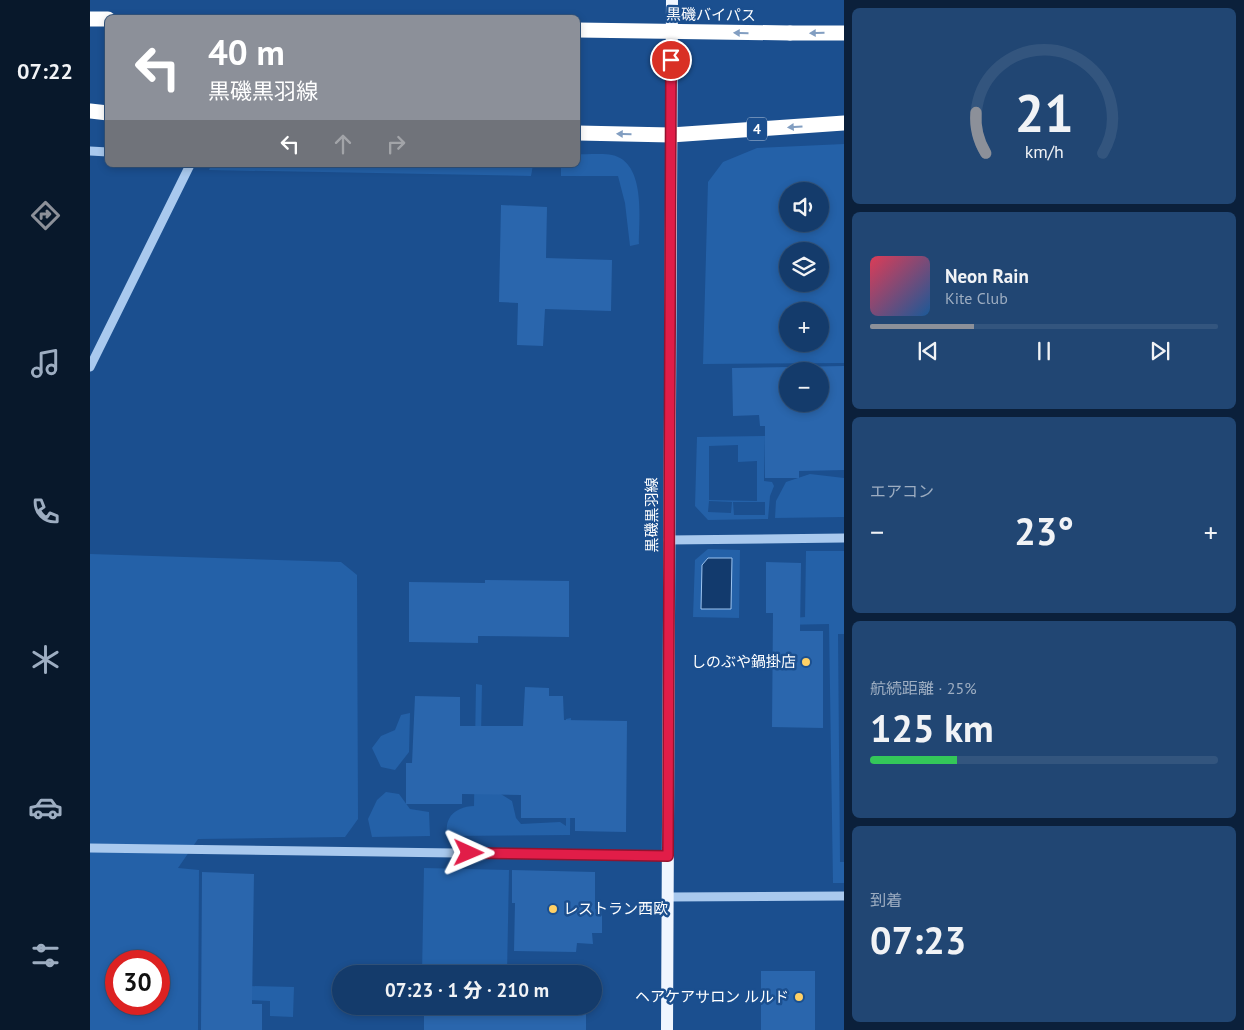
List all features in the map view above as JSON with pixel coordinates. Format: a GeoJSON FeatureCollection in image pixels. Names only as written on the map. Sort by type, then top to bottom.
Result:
{"type":"FeatureCollection","features":[{"type":"Feature","properties":{"kind":"highway"},"geometry":{"type":"LineString","coordinates":[[90,19],[105,19]]}},
{"type":"Feature","properties":{"kind":"highway","name":"黒磯バイパス"},"geometry":{"type":"LineString","coordinates":[[580,30],[844,33]]}},
{"type":"Feature","properties":{"kind":"highway"},"geometry":{"type":"LineString","coordinates":[[90,112],[105,113]]}},
{"type":"Feature","properties":{"kind":"highway","name":"4"},"geometry":{"type":"LineString","coordinates":[[580,133],[671,135],[844,123]]}},
{"type":"Feature","properties":{"kind":"main road","name":"黒磯黒羽線"},"geometry":{"type":"LineString","coordinates":[[667,1030],[672,0]]}},
{"type":"Feature","properties":{"kind":"street"},"geometry":{"type":"LineString","coordinates":[[90,151],[105,152]]}},
{"type":"Feature","properties":{"kind":"street"},"geometry":{"type":"LineString","coordinates":[[90,367],[189,167]]}},
{"type":"Feature","properties":{"kind":"street"},"geometry":{"type":"LineString","coordinates":[[668,540],[844,538]]}},
{"type":"Feature","properties":{"kind":"street"},"geometry":{"type":"LineString","coordinates":[[90,848],[668,856]]}},
{"type":"Feature","properties":{"kind":"street"},"geometry":{"type":"LineString","coordinates":[[668,897],[844,896]]}},
{"type":"Feature","properties":{"kind":"shaded area"},"geometry":{"type":"Polygon","coordinates":[[[844,144],[844,363],[703,364],[708,182],[723,162],[757,148],[844,144]]]}},
{"type":"Feature","properties":{"kind":"shaded area"},"geometry":{"type":"Polygon","coordinates":[[[580,154],[612,155],[623,160],[631,168],[638,193],[639,244],[630,246],[625,203],[618,176],[561,176],[561,167],[580,167],[580,154]]]}},
{"type":"Feature","properties":{"kind":"shaded area"},"geometry":{"type":"Polygon","coordinates":[[[210,167],[533,167],[531,176],[209,170],[210,167]]]}},
{"type":"Feature","properties":{"kind":"shaded area"},"geometry":{"type":"Polygon","coordinates":[[[765,436],[764,481],[772,482],[774,486],[770,496],[768,519],[708,520],[695,506],[697,437],[765,436]],[[738,445],[709,446],[709,500],[757,501],[757,461],[738,462],[738,445]],[[709,501],[708,512],[731,513],[732,502],[709,501]],[[733,502],[734,515],[765,515],[765,502],[733,502]]]}},
{"type":"Feature","properties":{"kind":"shaded area"},"geometry":{"type":"Polygon","coordinates":[[[810,474],[844,478],[844,517],[775,518],[776,501],[786,482],[810,474]]]}},
{"type":"Feature","properties":{"kind":"shaded area"},"geometry":{"type":"Polygon","coordinates":[[[708,549],[740,550],[739,618],[693,617],[695,560],[708,549]]]}},
{"type":"Feature","properties":{"kind":"shaded area"},"geometry":{"type":"Polygon","coordinates":[[[806,551],[844,551],[844,634],[838,634],[840,862],[844,862],[844,883],[833,883],[829,624],[781,625],[782,619],[805,617],[806,551]]]}},
{"type":"Feature","properties":{"kind":"shaded area"},"geometry":{"type":"Polygon","coordinates":[[[90,554],[341,562],[357,575],[358,819],[345,837],[198,839],[178,868],[199,870],[198,1030],[90,1030],[90,554]]]}},
{"type":"Feature","properties":{"kind":"shaded area"},"geometry":{"type":"Polygon","coordinates":[[[708,558],[732,558],[731,609],[701,609],[702,565],[708,558]]]}},
{"type":"Feature","properties":{"kind":"shaded area"},"geometry":{"type":"Polygon","coordinates":[[[476,684],[482,685],[480,787],[496,791],[512,801],[516,818],[521,824],[560,822],[566,826],[566,719],[571,718],[570,835],[446,836],[448,821],[453,813],[463,808],[474,806],[476,684]]]}},
{"type":"Feature","properties":{"kind":"shaded area"},"geometry":{"type":"Polygon","coordinates":[[[410,713],[409,752],[395,770],[381,767],[372,748],[381,736],[395,730],[401,715],[410,713]]]}},
{"type":"Feature","properties":{"kind":"shaded area"},"geometry":{"type":"Polygon","coordinates":[[[386,792],[399,794],[410,809],[429,812],[430,836],[372,837],[368,819],[377,800],[386,792]]]}},
{"type":"Feature","properties":{"kind":"shaded area"},"geometry":{"type":"Polygon","coordinates":[[[424,868],[509,870],[507,965],[422,965],[424,868]]]}},
{"type":"Feature","properties":{"kind":"shaded area"},"geometry":{"type":"Polygon","coordinates":[[[249,986],[294,987],[293,1017],[270,1016],[270,1001],[249,1000],[249,986]]]}},
{"type":"Feature","properties":{"kind":"building"},"geometry":{"type":"Polygon","coordinates":[[[501,205],[547,207],[546,258],[612,260],[611,311],[545,309],[543,346],[517,345],[518,303],[499,302],[501,205]]]}},
{"type":"Feature","properties":{"kind":"building"},"geometry":{"type":"Polygon","coordinates":[[[829,366],[844,366],[844,470],[799,471],[799,478],[765,478],[765,426],[760,426],[759,415],[733,416],[732,368],[779,367],[779,412],[829,412],[829,366]]]}},
{"type":"Feature","properties":{"kind":"building"},"geometry":{"type":"Polygon","coordinates":[[[766,562],[801,563],[800,631],[823,631],[823,728],[772,727],[773,613],[766,613],[766,562]]]}},
{"type":"Feature","properties":{"kind":"building"},"geometry":{"type":"Polygon","coordinates":[[[485,580],[569,581],[569,637],[478,636],[478,643],[409,642],[409,582],[485,583],[485,580]]]}},
{"type":"Feature","properties":{"kind":"building"},"geometry":{"type":"Polygon","coordinates":[[[525,687],[549,688],[549,696],[563,696],[564,720],[627,721],[626,832],[575,831],[575,818],[521,818],[521,795],[462,794],[462,804],[406,804],[406,763],[412,763],[415,696],[460,697],[460,726],[523,726],[525,687]]]}},
{"type":"Feature","properties":{"kind":"building"},"geometry":{"type":"Polygon","coordinates":[[[512,870],[595,872],[595,909],[602,909],[602,933],[592,933],[593,944],[577,943],[576,952],[514,951],[515,903],[512,903],[512,870]]]}},
{"type":"Feature","properties":{"kind":"building"},"geometry":{"type":"Polygon","coordinates":[[[202,872],[254,874],[252,1004],[262,1004],[262,1030],[201,1030],[202,872]]]}},
{"type":"Feature","properties":{"kind":"building"},"geometry":{"type":"Polygon","coordinates":[[[761,971],[815,971],[815,1030],[761,1030],[761,971]]]}},
{"type":"Feature","properties":{"kind":"building"},"geometry":{"type":"Polygon","coordinates":[[[424,1015],[586,1015],[586,1030],[424,1030],[424,1015]]]}},
{"type":"Feature","properties":{"kind":"place","name":"しのぶや鍋掛店"},"geometry":{"type":"Point","coordinates":[806,662]}},
{"type":"Feature","properties":{"kind":"place","name":"レストラン西欧"},"geometry":{"type":"Point","coordinates":[553,909]}},
{"type":"Feature","properties":{"kind":"place","name":"ヘアケアサロン ルルド"},"geometry":{"type":"Point","coordinates":[799,997]}},
{"type":"Feature","properties":{"kind":"route"},"geometry":{"type":"LineString","coordinates":[[469,853],[668,856],[671,60]]}}]}
